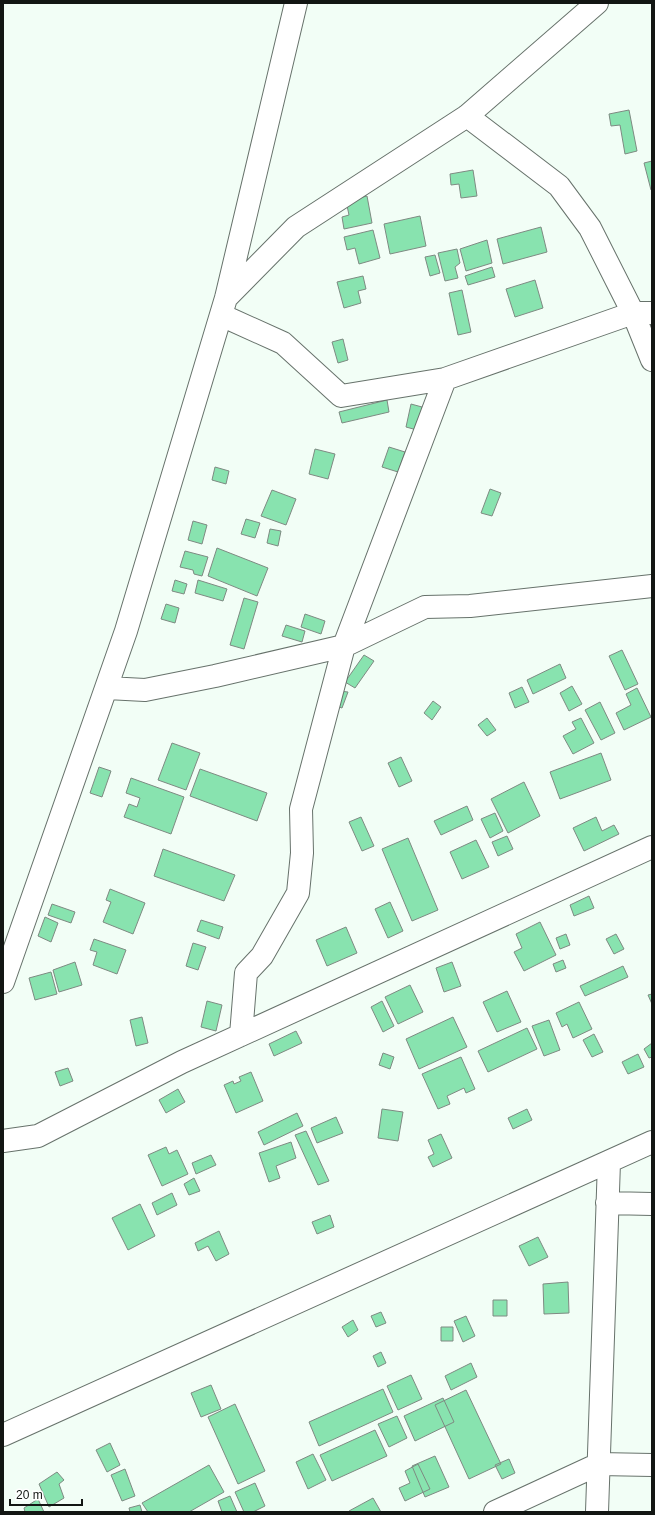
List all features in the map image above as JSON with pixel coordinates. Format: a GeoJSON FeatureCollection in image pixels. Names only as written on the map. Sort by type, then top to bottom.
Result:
{"type":"FeatureCollection","features":[{"type":"Feature","properties":{"kind":"street"},"geometry":{"type":"LineString","coordinates":[[3,982],[126,631],[223,306],[296,3]]}},
{"type":"Feature","properties":{"kind":"street"},"geometry":{"type":"LineString","coordinates":[[223,306],[296,227],[467,116],[598,3]]}},
{"type":"Feature","properties":{"kind":"street"},"geometry":{"type":"LineString","coordinates":[[467,116],[559,186],[590,228],[642,313],[652,360]]}},
{"type":"Feature","properties":{"kind":"street"},"geometry":{"type":"LineString","coordinates":[[223,306],[283,343],[341,396],[445,379],[642,313]]}},
{"type":"Feature","properties":{"kind":"street"},"geometry":{"type":"LineString","coordinates":[[242,1035],[246,973],[262,956],[298,892],[302,853],[301,810],[344,646],[445,379]]}},
{"type":"Feature","properties":{"kind":"street"},"geometry":{"type":"LineString","coordinates":[[107,688],[145,690],[215,676],[344,646],[425,607],[470,606],[652,586]]}},
{"type":"Feature","properties":{"kind":"street"},"geometry":{"type":"LineString","coordinates":[[3,1141],[38,1136],[182,1062],[652,847]]}},
{"type":"Feature","properties":{"kind":"street"},"geometry":{"type":"LineString","coordinates":[[3,1435],[652,1142]]}},
{"type":"Feature","properties":{"kind":"street"},"geometry":{"type":"LineString","coordinates":[[597,1512],[609,1162]]}},
{"type":"Feature","properties":{"kind":"street"},"geometry":{"type":"LineString","coordinates":[[607,1203],[652,1204]]}},
{"type":"Feature","properties":{"kind":"street"},"geometry":{"type":"LineString","coordinates":[[495,1512],[599,1464],[652,1465]]}},
{"type":"Feature","properties":{"kind":"building"},"geometry":{"type":"Polygon","coordinates":[[[629,110],[637,151],[625,154],[620,125],[611,126],[609,114],[629,110]]]}},
{"type":"Feature","properties":{"kind":"building"},"geometry":{"type":"Polygon","coordinates":[[[652,161],[652,189],[651,190],[644,163],[652,161]]]}},
{"type":"Feature","properties":{"kind":"building"},"geometry":{"type":"Polygon","coordinates":[[[473,170],[477,196],[461,198],[459,184],[451,185],[450,174],[473,170]]]}},
{"type":"Feature","properties":{"kind":"building"},"geometry":{"type":"Polygon","coordinates":[[[367,196],[372,223],[344,229],[342,217],[349,215],[346,201],[367,196]]]}},
{"type":"Feature","properties":{"kind":"building"},"geometry":{"type":"Polygon","coordinates":[[[420,216],[426,246],[390,254],[384,224],[420,216]]]}},
{"type":"Feature","properties":{"kind":"building"},"geometry":{"type":"Polygon","coordinates":[[[541,227],[547,252],[503,264],[497,239],[541,227]]]}},
{"type":"Feature","properties":{"kind":"building"},"geometry":{"type":"Polygon","coordinates":[[[373,230],[380,258],[359,264],[355,248],[347,250],[344,237],[373,230]]]}},
{"type":"Feature","properties":{"kind":"building"},"geometry":{"type":"Polygon","coordinates":[[[487,240],[492,263],[466,271],[460,249],[487,240]]]}},
{"type":"Feature","properties":{"kind":"building"},"geometry":{"type":"Polygon","coordinates":[[[457,249],[460,263],[455,267],[458,278],[445,281],[438,253],[457,249]]]}},
{"type":"Feature","properties":{"kind":"building"},"geometry":{"type":"Polygon","coordinates":[[[435,255],[440,273],[430,276],[425,257],[435,255]]]}},
{"type":"Feature","properties":{"kind":"building"},"geometry":{"type":"Polygon","coordinates":[[[492,267],[495,277],[468,285],[465,276],[492,267]]]}},
{"type":"Feature","properties":{"kind":"building"},"geometry":{"type":"Polygon","coordinates":[[[363,276],[366,289],[358,291],[361,303],[344,308],[337,282],[363,276]]]}},
{"type":"Feature","properties":{"kind":"building"},"geometry":{"type":"Polygon","coordinates":[[[535,280],[543,308],[515,317],[506,289],[535,280]]]}},
{"type":"Feature","properties":{"kind":"building"},"geometry":{"type":"Polygon","coordinates":[[[462,290],[471,332],[458,335],[449,293],[462,290]]]}},
{"type":"Feature","properties":{"kind":"building"},"geometry":{"type":"Polygon","coordinates":[[[343,339],[348,360],[338,363],[332,342],[343,339]]]}},
{"type":"Feature","properties":{"kind":"building"},"geometry":{"type":"Polygon","coordinates":[[[387,400],[389,412],[342,423],[339,412],[387,400]]]}},
{"type":"Feature","properties":{"kind":"building"},"geometry":{"type":"Polygon","coordinates":[[[411,404],[422,407],[417,430],[406,427],[411,404]]]}},
{"type":"Feature","properties":{"kind":"building"},"geometry":{"type":"Polygon","coordinates":[[[389,447],[405,452],[398,472],[382,467],[389,447]]]}},
{"type":"Feature","properties":{"kind":"building"},"geometry":{"type":"Polygon","coordinates":[[[315,449],[335,454],[328,479],[309,474],[315,449]]]}},
{"type":"Feature","properties":{"kind":"building"},"geometry":{"type":"Polygon","coordinates":[[[215,467],[229,471],[226,484],[212,480],[215,467]]]}},
{"type":"Feature","properties":{"kind":"building"},"geometry":{"type":"Polygon","coordinates":[[[490,489],[501,493],[492,516],[481,513],[490,489]]]}},
{"type":"Feature","properties":{"kind":"building"},"geometry":{"type":"Polygon","coordinates":[[[272,490],[296,499],[286,525],[261,516],[272,490]]]}},
{"type":"Feature","properties":{"kind":"building"},"geometry":{"type":"Polygon","coordinates":[[[246,519],[260,523],[255,538],[241,534],[246,519]]]}},
{"type":"Feature","properties":{"kind":"building"},"geometry":{"type":"Polygon","coordinates":[[[193,521],[207,525],[202,544],[188,540],[193,521]]]}},
{"type":"Feature","properties":{"kind":"building"},"geometry":{"type":"Polygon","coordinates":[[[270,529],[281,531],[278,546],[267,543],[270,529]]]}},
{"type":"Feature","properties":{"kind":"building"},"geometry":{"type":"Polygon","coordinates":[[[217,548],[268,568],[257,596],[208,576],[217,548]]]}},
{"type":"Feature","properties":{"kind":"building"},"geometry":{"type":"Polygon","coordinates":[[[185,551],[208,557],[202,576],[194,574],[193,570],[180,567],[185,551]]]}},
{"type":"Feature","properties":{"kind":"building"},"geometry":{"type":"Polygon","coordinates":[[[175,580],[187,584],[184,594],[172,591],[175,580]]]}},
{"type":"Feature","properties":{"kind":"building"},"geometry":{"type":"Polygon","coordinates":[[[198,580],[227,589],[223,601],[195,593],[198,580]]]}},
{"type":"Feature","properties":{"kind":"building"},"geometry":{"type":"Polygon","coordinates":[[[244,598],[258,602],[244,649],[230,645],[244,598]]]}},
{"type":"Feature","properties":{"kind":"building"},"geometry":{"type":"Polygon","coordinates":[[[166,604],[179,608],[175,623],[161,619],[166,604]]]}},
{"type":"Feature","properties":{"kind":"building"},"geometry":{"type":"Polygon","coordinates":[[[305,614],[325,621],[321,634],[301,627],[305,614]]]}},
{"type":"Feature","properties":{"kind":"building"},"geometry":{"type":"Polygon","coordinates":[[[286,625],[305,631],[302,642],[282,636],[286,625]]]}},
{"type":"Feature","properties":{"kind":"building"},"geometry":{"type":"Polygon","coordinates":[[[622,650],[638,684],[625,690],[609,656],[622,650]]]}},
{"type":"Feature","properties":{"kind":"building"},"geometry":{"type":"Polygon","coordinates":[[[364,655],[374,661],[355,688],[345,682],[364,655]]]}},
{"type":"Feature","properties":{"kind":"building"},"geometry":{"type":"Polygon","coordinates":[[[560,664],[566,678],[533,694],[527,680],[560,664]]]}},
{"type":"Feature","properties":{"kind":"building"},"geometry":{"type":"Polygon","coordinates":[[[572,686],[582,704],[569,711],[560,693],[572,686]]]}},
{"type":"Feature","properties":{"kind":"building"},"geometry":{"type":"Polygon","coordinates":[[[522,687],[529,702],[515,708],[509,693],[522,687]]]}},
{"type":"Feature","properties":{"kind":"building"},"geometry":{"type":"Polygon","coordinates":[[[637,688],[651,717],[624,730],[616,713],[631,705],[626,694],[637,688]]]}},
{"type":"Feature","properties":{"kind":"building"},"geometry":{"type":"Polygon","coordinates":[[[339,691],[348,692],[342,708],[334,705],[339,691]]]}},
{"type":"Feature","properties":{"kind":"building"},"geometry":{"type":"Polygon","coordinates":[[[433,701],[441,707],[432,720],[424,713],[433,701]]]}},
{"type":"Feature","properties":{"kind":"building"},"geometry":{"type":"Polygon","coordinates":[[[600,702],[615,733],[601,740],[585,710],[600,702]]]}},
{"type":"Feature","properties":{"kind":"building"},"geometry":{"type":"Polygon","coordinates":[[[487,718],[496,730],[487,736],[478,725],[487,718]]]}},
{"type":"Feature","properties":{"kind":"building"},"geometry":{"type":"Polygon","coordinates":[[[581,718],[594,743],[573,754],[563,736],[576,729],[572,722],[581,718]]]}},
{"type":"Feature","properties":{"kind":"building"},"geometry":{"type":"Polygon","coordinates":[[[172,743],[200,753],[186,790],[158,780],[172,743]]]}},
{"type":"Feature","properties":{"kind":"building"},"geometry":{"type":"Polygon","coordinates":[[[601,753],[611,780],[560,799],[550,772],[601,753]]]}},
{"type":"Feature","properties":{"kind":"building"},"geometry":{"type":"Polygon","coordinates":[[[401,757],[412,781],[399,787],[388,763],[401,757]]]}},
{"type":"Feature","properties":{"kind":"building"},"geometry":{"type":"Polygon","coordinates":[[[99,767],[111,771],[102,797],[90,793],[99,767]]]}},
{"type":"Feature","properties":{"kind":"building"},"geometry":{"type":"Polygon","coordinates":[[[200,769],[267,793],[257,821],[190,796],[200,769]]]}},
{"type":"Feature","properties":{"kind":"building"},"geometry":{"type":"Polygon","coordinates":[[[131,778],[184,797],[171,834],[124,817],[129,804],[137,807],[140,798],[126,793],[131,778]]]}},
{"type":"Feature","properties":{"kind":"building"},"geometry":{"type":"Polygon","coordinates":[[[524,782],[540,816],[508,833],[491,799],[524,782]]]}},
{"type":"Feature","properties":{"kind":"building"},"geometry":{"type":"Polygon","coordinates":[[[467,806],[473,820],[441,835],[434,821],[467,806]]]}},
{"type":"Feature","properties":{"kind":"building"},"geometry":{"type":"Polygon","coordinates":[[[495,813],[503,831],[490,838],[481,819],[495,813]]]}},
{"type":"Feature","properties":{"kind":"building"},"geometry":{"type":"Polygon","coordinates":[[[361,817],[374,846],[362,851],[349,822],[361,817]]]}},
{"type":"Feature","properties":{"kind":"building"},"geometry":{"type":"Polygon","coordinates":[[[596,817],[602,831],[614,825],[619,834],[584,851],[573,828],[596,817]]]}},
{"type":"Feature","properties":{"kind":"building"},"geometry":{"type":"Polygon","coordinates":[[[507,836],[513,849],[498,856],[492,842],[507,836]]]}},
{"type":"Feature","properties":{"kind":"building"},"geometry":{"type":"Polygon","coordinates":[[[408,838],[438,910],[412,921],[382,849],[408,838]]]}},
{"type":"Feature","properties":{"kind":"building"},"geometry":{"type":"Polygon","coordinates":[[[476,840],[489,867],[462,879],[450,852],[476,840]]]}},
{"type":"Feature","properties":{"kind":"building"},"geometry":{"type":"Polygon","coordinates":[[[163,849],[235,875],[224,901],[154,876],[163,849]]]}},
{"type":"Feature","properties":{"kind":"building"},"geometry":{"type":"Polygon","coordinates":[[[110,889],[145,903],[133,934],[103,922],[111,902],[106,900],[110,889]]]}},
{"type":"Feature","properties":{"kind":"building"},"geometry":{"type":"Polygon","coordinates":[[[589,896],[594,908],[574,916],[570,905],[589,896]]]}},
{"type":"Feature","properties":{"kind":"building"},"geometry":{"type":"Polygon","coordinates":[[[390,902],[403,931],[388,938],[375,909],[390,902]]]}},
{"type":"Feature","properties":{"kind":"building"},"geometry":{"type":"Polygon","coordinates":[[[52,904],[75,912],[71,923],[48,915],[52,904]]]}},
{"type":"Feature","properties":{"kind":"building"},"geometry":{"type":"Polygon","coordinates":[[[45,917],[58,923],[51,942],[38,936],[45,917]]]}},
{"type":"Feature","properties":{"kind":"building"},"geometry":{"type":"Polygon","coordinates":[[[201,920],[223,927],[219,939],[197,931],[201,920]]]}},
{"type":"Feature","properties":{"kind":"building"},"geometry":{"type":"Polygon","coordinates":[[[540,922],[556,955],[524,971],[514,952],[522,948],[516,934],[540,922]]]}},
{"type":"Feature","properties":{"kind":"building"},"geometry":{"type":"Polygon","coordinates":[[[346,927],[357,953],[327,966],[316,940],[346,927]]]}},
{"type":"Feature","properties":{"kind":"building"},"geometry":{"type":"Polygon","coordinates":[[[566,934],[570,945],[560,949],[556,938],[566,934]]]}},
{"type":"Feature","properties":{"kind":"building"},"geometry":{"type":"Polygon","coordinates":[[[616,934],[624,949],[614,954],[606,939],[616,934]]]}},
{"type":"Feature","properties":{"kind":"building"},"geometry":{"type":"Polygon","coordinates":[[[94,939],[126,950],[117,974],[93,965],[97,952],[90,950],[94,939]]]}},
{"type":"Feature","properties":{"kind":"building"},"geometry":{"type":"Polygon","coordinates":[[[193,943],[206,947],[198,970],[186,966],[193,943]]]}},
{"type":"Feature","properties":{"kind":"building"},"geometry":{"type":"Polygon","coordinates":[[[563,960],[566,968],[556,972],[553,964],[563,960]]]}},
{"type":"Feature","properties":{"kind":"building"},"geometry":{"type":"Polygon","coordinates":[[[75,962],[82,985],[59,992],[53,970],[75,962]]]}},
{"type":"Feature","properties":{"kind":"building"},"geometry":{"type":"Polygon","coordinates":[[[452,962],[461,986],[444,992],[436,968],[452,962]]]}},
{"type":"Feature","properties":{"kind":"building"},"geometry":{"type":"Polygon","coordinates":[[[623,966],[628,977],[585,996],[580,986],[623,966]]]}},
{"type":"Feature","properties":{"kind":"building"},"geometry":{"type":"Polygon","coordinates":[[[51,972],[57,994],[35,1000],[29,978],[51,972]]]}},
{"type":"Feature","properties":{"kind":"building"},"geometry":{"type":"Polygon","coordinates":[[[410,985],[423,1012],[398,1024],[385,997],[410,985]]]}},
{"type":"Feature","properties":{"kind":"building"},"geometry":{"type":"Polygon","coordinates":[[[507,991],[521,1022],[497,1032],[483,1002],[507,991]]]}},
{"type":"Feature","properties":{"kind":"building"},"geometry":{"type":"Polygon","coordinates":[[[652,994],[652,1004],[648,995],[652,994]]]}},
{"type":"Feature","properties":{"kind":"building"},"geometry":{"type":"Polygon","coordinates":[[[207,1001],[222,1005],[216,1031],[201,1027],[207,1001]]]}},
{"type":"Feature","properties":{"kind":"building"},"geometry":{"type":"Polygon","coordinates":[[[382,1001],[394,1026],[383,1032],[371,1007],[382,1001]]]}},
{"type":"Feature","properties":{"kind":"building"},"geometry":{"type":"Polygon","coordinates":[[[579,1002],[592,1029],[573,1038],[567,1024],[562,1027],[556,1013],[579,1002]]]}},
{"type":"Feature","properties":{"kind":"building"},"geometry":{"type":"Polygon","coordinates":[[[142,1017],[148,1043],[136,1046],[130,1020],[142,1017]]]}},
{"type":"Feature","properties":{"kind":"building"},"geometry":{"type":"Polygon","coordinates":[[[453,1017],[467,1047],[419,1069],[406,1039],[453,1017]]]}},
{"type":"Feature","properties":{"kind":"building"},"geometry":{"type":"Polygon","coordinates":[[[549,1020],[560,1050],[544,1056],[532,1026],[549,1020]]]}},
{"type":"Feature","properties":{"kind":"building"},"geometry":{"type":"Polygon","coordinates":[[[527,1028],[537,1049],[488,1072],[478,1051],[527,1028]]]}},
{"type":"Feature","properties":{"kind":"building"},"geometry":{"type":"Polygon","coordinates":[[[296,1031],[302,1043],[274,1056],[269,1044],[296,1031]]]}},
{"type":"Feature","properties":{"kind":"building"},"geometry":{"type":"Polygon","coordinates":[[[594,1034],[603,1052],[592,1057],[583,1040],[594,1034]]]}},
{"type":"Feature","properties":{"kind":"building"},"geometry":{"type":"Polygon","coordinates":[[[652,1043],[652,1057],[649,1058],[644,1049],[652,1043]]]}},
{"type":"Feature","properties":{"kind":"building"},"geometry":{"type":"Polygon","coordinates":[[[383,1053],[394,1057],[390,1069],[379,1065],[383,1053]]]}},
{"type":"Feature","properties":{"kind":"building"},"geometry":{"type":"Polygon","coordinates":[[[638,1054],[644,1067],[628,1074],[622,1062],[638,1054]]]}},
{"type":"Feature","properties":{"kind":"building"},"geometry":{"type":"Polygon","coordinates":[[[461,1057],[475,1089],[466,1093],[464,1088],[447,1096],[450,1104],[438,1109],[422,1074],[461,1057]]]}},
{"type":"Feature","properties":{"kind":"building"},"geometry":{"type":"Polygon","coordinates":[[[68,1068],[73,1081],[60,1086],[55,1072],[68,1068]]]}},
{"type":"Feature","properties":{"kind":"building"},"geometry":{"type":"Polygon","coordinates":[[[251,1072],[263,1101],[236,1113],[224,1085],[233,1081],[234,1084],[241,1081],[239,1077],[251,1072]]]}},
{"type":"Feature","properties":{"kind":"building"},"geometry":{"type":"Polygon","coordinates":[[[178,1089],[185,1102],[166,1113],[159,1100],[178,1089]]]}},
{"type":"Feature","properties":{"kind":"building"},"geometry":{"type":"Polygon","coordinates":[[[382,1109],[403,1112],[398,1141],[378,1138],[382,1109]]]}},
{"type":"Feature","properties":{"kind":"building"},"geometry":{"type":"Polygon","coordinates":[[[527,1109],[532,1120],[513,1129],[508,1118],[527,1109]]]}},
{"type":"Feature","properties":{"kind":"building"},"geometry":{"type":"Polygon","coordinates":[[[297,1113],[303,1126],[264,1145],[258,1132],[297,1113]]]}},
{"type":"Feature","properties":{"kind":"building"},"geometry":{"type":"Polygon","coordinates":[[[336,1117],[343,1133],[317,1143],[311,1128],[336,1117]]]}},
{"type":"Feature","properties":{"kind":"building"},"geometry":{"type":"Polygon","coordinates":[[[306,1131],[329,1181],[318,1185],[295,1135],[306,1131]]]}},
{"type":"Feature","properties":{"kind":"building"},"geometry":{"type":"Polygon","coordinates":[[[441,1134],[452,1158],[433,1167],[428,1157],[434,1154],[428,1140],[441,1134]]]}},
{"type":"Feature","properties":{"kind":"building"},"geometry":{"type":"Polygon","coordinates":[[[291,1142],[296,1158],[276,1166],[280,1178],[269,1182],[259,1153],[291,1142]]]}},
{"type":"Feature","properties":{"kind":"building"},"geometry":{"type":"Polygon","coordinates":[[[166,1147],[169,1154],[177,1150],[188,1174],[162,1186],[148,1155],[166,1147]]]}},
{"type":"Feature","properties":{"kind":"building"},"geometry":{"type":"Polygon","coordinates":[[[211,1155],[216,1165],[196,1174],[192,1163],[211,1155]]]}},
{"type":"Feature","properties":{"kind":"building"},"geometry":{"type":"Polygon","coordinates":[[[194,1178],[200,1191],[189,1195],[184,1184],[194,1178]]]}},
{"type":"Feature","properties":{"kind":"building"},"geometry":{"type":"Polygon","coordinates":[[[172,1193],[177,1205],[157,1215],[152,1203],[172,1193]]]}},
{"type":"Feature","properties":{"kind":"building"},"geometry":{"type":"Polygon","coordinates":[[[140,1204],[155,1236],[128,1250],[112,1218],[140,1204]]]}},
{"type":"Feature","properties":{"kind":"building"},"geometry":{"type":"Polygon","coordinates":[[[330,1215],[334,1227],[317,1234],[312,1222],[330,1215]]]}},
{"type":"Feature","properties":{"kind":"building"},"geometry":{"type":"Polygon","coordinates":[[[219,1231],[229,1254],[216,1261],[208,1246],[198,1251],[195,1243],[219,1231]]]}},
{"type":"Feature","properties":{"kind":"building"},"geometry":{"type":"Polygon","coordinates":[[[538,1237],[548,1257],[529,1266],[519,1246],[538,1237]]]}},
{"type":"Feature","properties":{"kind":"building"},"geometry":{"type":"Polygon","coordinates":[[[568,1282],[569,1313],[544,1314],[543,1284],[568,1282]]]}},
{"type":"Feature","properties":{"kind":"building"},"geometry":{"type":"Polygon","coordinates":[[[493,1300],[507,1300],[507,1316],[493,1316],[493,1300]]]}},
{"type":"Feature","properties":{"kind":"building"},"geometry":{"type":"Polygon","coordinates":[[[381,1312],[386,1323],[376,1327],[371,1316],[381,1312]]]}},
{"type":"Feature","properties":{"kind":"building"},"geometry":{"type":"Polygon","coordinates":[[[466,1316],[475,1336],[463,1342],[454,1321],[466,1316]]]}},
{"type":"Feature","properties":{"kind":"building"},"geometry":{"type":"Polygon","coordinates":[[[353,1320],[358,1330],[348,1337],[342,1327],[353,1320]]]}},
{"type":"Feature","properties":{"kind":"building"},"geometry":{"type":"Polygon","coordinates":[[[441,1327],[453,1327],[453,1341],[441,1341],[441,1327]]]}},
{"type":"Feature","properties":{"kind":"building"},"geometry":{"type":"Polygon","coordinates":[[[381,1352],[386,1363],[378,1367],[373,1356],[381,1352]]]}},
{"type":"Feature","properties":{"kind":"building"},"geometry":{"type":"Polygon","coordinates":[[[471,1363],[477,1377],[451,1390],[445,1376],[471,1363]]]}},
{"type":"Feature","properties":{"kind":"building"},"geometry":{"type":"Polygon","coordinates":[[[411,1375],[422,1399],[398,1410],[387,1386],[411,1375]]]}},
{"type":"Feature","properties":{"kind":"building"},"geometry":{"type":"Polygon","coordinates":[[[211,1385],[221,1409],[201,1417],[191,1393],[211,1385]]]}},
{"type":"Feature","properties":{"kind":"building"},"geometry":{"type":"Polygon","coordinates":[[[383,1389],[393,1412],[319,1446],[309,1422],[383,1389]]]}},
{"type":"Feature","properties":{"kind":"building"},"geometry":{"type":"Polygon","coordinates":[[[466,1390],[501,1464],[469,1479],[435,1405],[466,1390]]]}},
{"type":"Feature","properties":{"kind":"building"},"geometry":{"type":"Polygon","coordinates":[[[443,1398],[454,1422],[415,1441],[404,1416],[443,1398]]]}},
{"type":"Feature","properties":{"kind":"building"},"geometry":{"type":"Polygon","coordinates":[[[235,1404],[265,1471],[238,1484],[208,1417],[235,1404]]]}},
{"type":"Feature","properties":{"kind":"building"},"geometry":{"type":"Polygon","coordinates":[[[397,1416],[407,1438],[389,1447],[378,1424],[397,1416]]]}},
{"type":"Feature","properties":{"kind":"building"},"geometry":{"type":"Polygon","coordinates":[[[375,1430],[387,1456],[332,1481],[320,1455],[375,1430]]]}},
{"type":"Feature","properties":{"kind":"building"},"geometry":{"type":"Polygon","coordinates":[[[110,1443],[120,1465],[107,1472],[96,1450],[110,1443]]]}},
{"type":"Feature","properties":{"kind":"building"},"geometry":{"type":"Polygon","coordinates":[[[313,1454],[326,1480],[308,1489],[296,1462],[313,1454]]]}},
{"type":"Feature","properties":{"kind":"building"},"geometry":{"type":"Polygon","coordinates":[[[435,1456],[449,1487],[425,1497],[412,1466],[435,1456]]]}},
{"type":"Feature","properties":{"kind":"building"},"geometry":{"type":"Polygon","coordinates":[[[509,1459],[515,1473],[502,1479],[495,1465],[509,1459]]]}},
{"type":"Feature","properties":{"kind":"building"},"geometry":{"type":"Polygon","coordinates":[[[418,1464],[430,1489],[405,1501],[399,1488],[410,1483],[405,1471],[418,1464]]]}},
{"type":"Feature","properties":{"kind":"building"},"geometry":{"type":"Polygon","coordinates":[[[209,1465],[224,1492],[189,1512],[148,1512],[142,1503],[209,1465]]]}},
{"type":"Feature","properties":{"kind":"building"},"geometry":{"type":"Polygon","coordinates":[[[125,1469],[135,1496],[122,1501],[111,1475],[125,1469]]]}},
{"type":"Feature","properties":{"kind":"building"},"geometry":{"type":"Polygon","coordinates":[[[57,1472],[64,1480],[59,1484],[64,1498],[49,1507],[39,1484],[57,1472]]]}},
{"type":"Feature","properties":{"kind":"building"},"geometry":{"type":"Polygon","coordinates":[[[255,1483],[265,1506],[253,1512],[244,1512],[235,1492],[255,1483]]]}},
{"type":"Feature","properties":{"kind":"building"},"geometry":{"type":"Polygon","coordinates":[[[230,1496],[237,1512],[222,1512],[218,1501],[230,1496]]]}},
{"type":"Feature","properties":{"kind":"building"},"geometry":{"type":"Polygon","coordinates":[[[373,1498],[381,1512],[349,1511],[373,1498]]]}},
{"type":"Feature","properties":{"kind":"building"},"geometry":{"type":"Polygon","coordinates":[[[38,1499],[44,1512],[25,1512],[24,1508],[38,1499]]]}},
{"type":"Feature","properties":{"kind":"building"},"geometry":{"type":"Polygon","coordinates":[[[140,1505],[142,1512],[130,1512],[129,1508],[140,1505]]]}}]}
